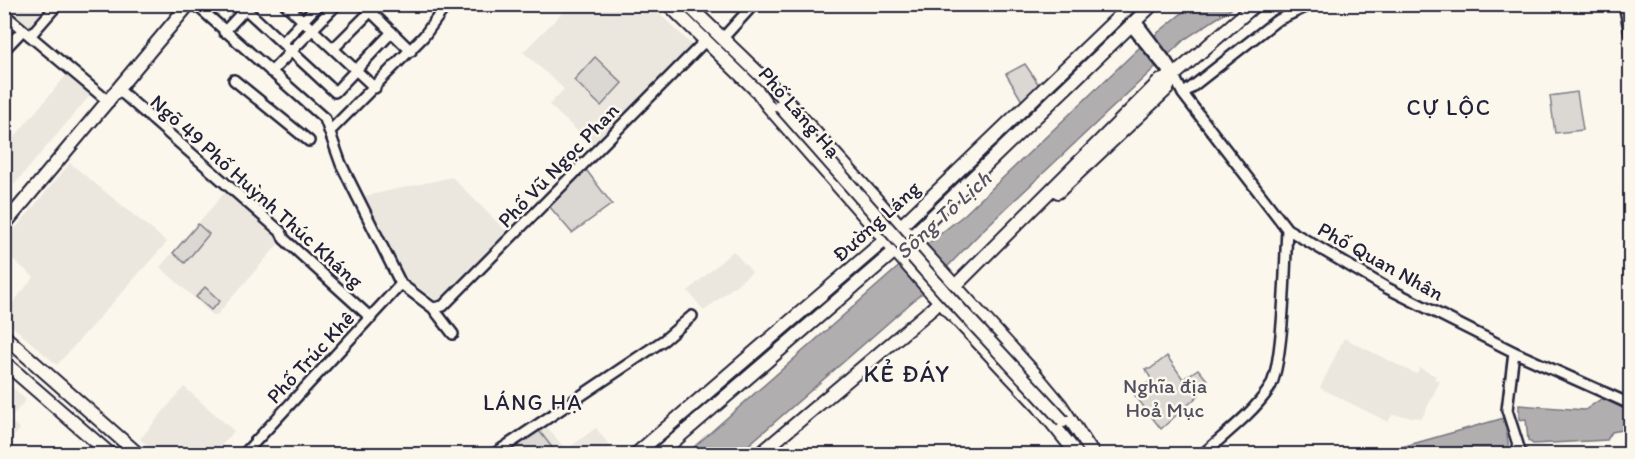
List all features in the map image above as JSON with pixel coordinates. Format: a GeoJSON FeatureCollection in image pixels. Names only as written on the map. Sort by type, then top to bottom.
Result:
{"type":"FeatureCollection","features":[{"type":"Feature","properties":{"kind":"main road","name":"Phố Láng Hạ"},"geometry":{"type":"LineString","coordinates":[[668,4],[706,40],[762,87],[768,106],[936,297],[1040,407],[1074,451]]}},
{"type":"Feature","properties":{"kind":"main road","name":"Phố Láng Hạ"},"geometry":{"type":"LineString","coordinates":[[687,4],[722,39],[762,87],[900,227],[1037,377],[1082,438]]}},
{"type":"Feature","properties":{"kind":"main road","name":"Đường Láng"},"geometry":{"type":"LineString","coordinates":[[659,454],[910,238],[1070,74],[1132,4]]}},
{"type":"Feature","properties":{"kind":"main road","name":"Đường Láng"},"geometry":{"type":"LineString","coordinates":[[636,454],[900,227],[1070,74],[1135,26],[1153,4]]}},
{"type":"Feature","properties":{"kind":"main road"},"geometry":{"type":"LineString","coordinates":[[760,454],[936,297],[1034,205],[1049,201],[1167,89],[1172,77],[1256,4]]}},
{"type":"Feature","properties":{"kind":"main road"},"geometry":{"type":"LineString","coordinates":[[4,225],[195,5]]}},
{"type":"Feature","properties":{"kind":"main road"},"geometry":{"type":"LineString","coordinates":[[762,87],[944,292],[1063,422],[1082,438],[1093,454]]}},
{"type":"Feature","properties":{"kind":"main road"},"geometry":{"type":"LineString","coordinates":[[855,204],[867,193]]}},
{"type":"Feature","properties":{"kind":"main road"},"geometry":{"type":"LineString","coordinates":[[968,331],[982,318]]}},
{"type":"Feature","properties":{"kind":"main road"},"geometry":{"type":"LineString","coordinates":[[4,336],[138,454]]}},
{"type":"Feature","properties":{"kind":"main road"},"geometry":{"type":"LineString","coordinates":[[4,362],[110,454]]}},
{"type":"Feature","properties":{"kind":"main road"},"geometry":{"type":"LineString","coordinates":[[1063,422],[1074,451]]}},
{"type":"Feature","properties":{"kind":"street"},"geometry":{"type":"LineString","coordinates":[[4,50],[58,4]]}},
{"type":"Feature","properties":{"kind":"street"},"geometry":{"type":"LineString","coordinates":[[285,4],[375,88]]}},
{"type":"Feature","properties":{"kind":"street"},"geometry":{"type":"LineString","coordinates":[[282,43],[320,4]]}},
{"type":"Feature","properties":{"kind":"street"},"geometry":{"type":"LineString","coordinates":[[363,4],[411,51]]}},
{"type":"Feature","properties":{"kind":"street"},"geometry":{"type":"LineString","coordinates":[[331,130],[411,51],[447,4]]}},
{"type":"Feature","properties":{"kind":"street"},"geometry":{"type":"LineString","coordinates":[[722,39],[754,4]]}},
{"type":"Feature","properties":{"kind":"street"},"geometry":{"type":"LineString","coordinates":[[1183,94],[1271,25],[1294,11],[1312,4]]}},
{"type":"Feature","properties":{"kind":"street"},"geometry":{"type":"LineString","coordinates":[[1624,4],[1630,34]]}},
{"type":"Feature","properties":{"kind":"street"},"geometry":{"type":"LineString","coordinates":[[195,5],[326,119],[341,164],[401,284],[433,308],[453,334]]}},
{"type":"Feature","properties":{"kind":"street"},"geometry":{"type":"LineString","coordinates":[[224,32],[245,6],[335,92],[392,32]]}},
{"type":"Feature","properties":{"kind":"street"},"geometry":{"type":"LineString","coordinates":[[271,72],[334,6]]}},
{"type":"Feature","properties":{"kind":"street"},"geometry":{"type":"LineString","coordinates":[[334,48],[370,12]]}},
{"type":"Feature","properties":{"kind":"street"},"geometry":{"type":"LineString","coordinates":[[4,14],[109,102]]}},
{"type":"Feature","properties":{"kind":"street","name":"Phố Quan Nhân"},"geometry":{"type":"LineString","coordinates":[[1135,26],[1183,94],[1287,229],[1386,288],[1514,352],[1630,404]]}},
{"type":"Feature","properties":{"kind":"street","name":"Phố Vũ Ngọc Phan"},"geometry":{"type":"LineString","coordinates":[[433,308],[443,306],[706,40]]}},
{"type":"Feature","properties":{"kind":"street"},"geometry":{"type":"LineString","coordinates":[[234,80],[309,141]]}},
{"type":"Feature","properties":{"kind":"street","name":"Ngõ 49 Phố Huỳnh Thúc Kháng"},"geometry":{"type":"LineString","coordinates":[[119,90],[281,232],[285,239],[371,318]]}},
{"type":"Feature","properties":{"kind":"street"},"geometry":{"type":"LineString","coordinates":[[1203,454],[1259,401],[1274,380],[1279,350],[1287,229]]}},
{"type":"Feature","properties":{"kind":"street","name":"Phố Trúc Khê"},"geometry":{"type":"LineString","coordinates":[[244,454],[401,284]]}},
{"type":"Feature","properties":{"kind":"street"},"geometry":{"type":"LineString","coordinates":[[494,454],[664,340],[692,316]]}},
{"type":"Feature","properties":{"kind":"street"},"geometry":{"type":"LineString","coordinates":[[1514,352],[1507,410],[1521,454]]}},
{"type":"Feature","properties":{"kind":"street"},"geometry":{"type":"LineString","coordinates":[[1630,404],[1630,415]]}},
{"type":"Feature","properties":{"kind":"shaded area"},"geometry":{"type":"Polygon","coordinates":[[[571,4],[651,5],[693,46],[594,146],[549,105],[564,89],[523,52],[571,4]]]}},
{"type":"Feature","properties":{"kind":"shaded area"},"geometry":{"type":"Polygon","coordinates":[[[5,5],[55,5],[30,34],[5,11],[5,5]]]}},
{"type":"Feature","properties":{"kind":"shaded area"},"geometry":{"type":"Polygon","coordinates":[[[1192,5],[1237,5],[1185,39],[983,230],[921,294],[738,454],[686,454],[896,269],[964,215],[1139,48],[1192,5]]]}},
{"type":"Feature","properties":{"kind":"shaded area"},"geometry":{"type":"Polygon","coordinates":[[[69,72],[93,92],[14,185],[5,177],[5,148],[69,72]]]}},
{"type":"Feature","properties":{"kind":"shaded area"},"geometry":{"type":"Polygon","coordinates":[[[70,163],[167,242],[57,365],[5,320],[5,312],[34,277],[5,253],[5,241],[70,163]]]}},
{"type":"Feature","properties":{"kind":"shaded area"},"geometry":{"type":"Polygon","coordinates":[[[452,177],[507,232],[437,301],[404,277],[361,197],[452,177]]]}},
{"type":"Feature","properties":{"kind":"shaded area"},"geometry":{"type":"Polygon","coordinates":[[[227,190],[281,241],[215,317],[160,267],[227,190]]]}},
{"type":"Feature","properties":{"kind":"shaded area"},"geometry":{"type":"Polygon","coordinates":[[[733,251],[752,272],[704,311],[688,291],[733,251]]]}},
{"type":"Feature","properties":{"kind":"shaded area"},"geometry":{"type":"Polygon","coordinates":[[[1344,338],[1416,374],[1420,368],[1436,376],[1434,379],[1440,381],[1422,418],[1392,415],[1388,422],[1320,388],[1344,338]]]}},
{"type":"Feature","properties":{"kind":"shaded area"},"geometry":{"type":"Polygon","coordinates":[[[5,380],[26,400],[9,419],[20,429],[5,447],[5,380]]]}},
{"type":"Feature","properties":{"kind":"shaded area"},"geometry":{"type":"Polygon","coordinates":[[[184,387],[234,431],[214,454],[158,454],[140,439],[184,387]]]}},
{"type":"Feature","properties":{"kind":"shaded area"},"geometry":{"type":"Polygon","coordinates":[[[1604,397],[1627,411],[1627,429],[1612,432],[1607,440],[1533,444],[1528,440],[1526,419],[1519,420],[1519,405],[1585,410],[1604,397]]]}},
{"type":"Feature","properties":{"kind":"shaded area"},"geometry":{"type":"Polygon","coordinates":[[[1504,418],[1509,448],[1475,454],[1377,454],[1504,418]]]}},
{"type":"Feature","properties":{"kind":"shaded area"},"geometry":{"type":"Polygon","coordinates":[[[544,423],[566,450],[596,428],[616,454],[557,454],[537,428],[544,423]]]}},
{"type":"Feature","properties":{"kind":"green space"},"geometry":{"type":"Polygon","coordinates":[[[595,57],[622,83],[601,106],[574,80],[595,57]]]}},
{"type":"Feature","properties":{"kind":"green space"},"geometry":{"type":"Polygon","coordinates":[[[1025,64],[1039,85],[1022,101],[1006,74],[1025,64]]]}},
{"type":"Feature","properties":{"kind":"green space"},"geometry":{"type":"Polygon","coordinates":[[[1577,92],[1583,130],[1555,133],[1550,96],[1577,92]]]}},
{"type":"Feature","properties":{"kind":"green space"},"geometry":{"type":"Polygon","coordinates":[[[584,167],[612,204],[572,233],[549,206],[584,167]]]}},
{"type":"Feature","properties":{"kind":"green space"},"geometry":{"type":"Polygon","coordinates":[[[198,224],[209,234],[185,263],[173,253],[198,224]]]}},
{"type":"Feature","properties":{"kind":"green space"},"geometry":{"type":"Polygon","coordinates":[[[205,287],[220,301],[211,310],[196,297],[205,287]]]}},
{"type":"Feature","properties":{"kind":"green space","name":"Nghĩa địa Hoả Mục"},"geometry":{"type":"Polygon","coordinates":[[[1167,356],[1183,379],[1198,369],[1207,380],[1200,386],[1199,395],[1161,429],[1133,393],[1152,380],[1145,369],[1150,369],[1167,356]]]}},
{"type":"Feature","properties":{"kind":"green space"},"geometry":{"type":"Polygon","coordinates":[[[537,428],[557,454],[498,454],[537,428]]]}},
{"type":"Feature","properties":{"kind":"district","name":"CỰ LỘC"},"geometry":{"type":"Point","coordinates":[1449,107]}},
{"type":"Feature","properties":{"kind":"district","name":"KẺ ĐÁY"},"geometry":{"type":"Point","coordinates":[907,373]}},
{"type":"Feature","properties":{"kind":"district","name":"LÁNG HẠ"},"geometry":{"type":"Point","coordinates":[533,402]}},
{"type":"Feature","properties":{"kind":"water label","name":"Sông Tô Lịch"},"geometry":{"type":"Point","coordinates":[943,215]}}]}
